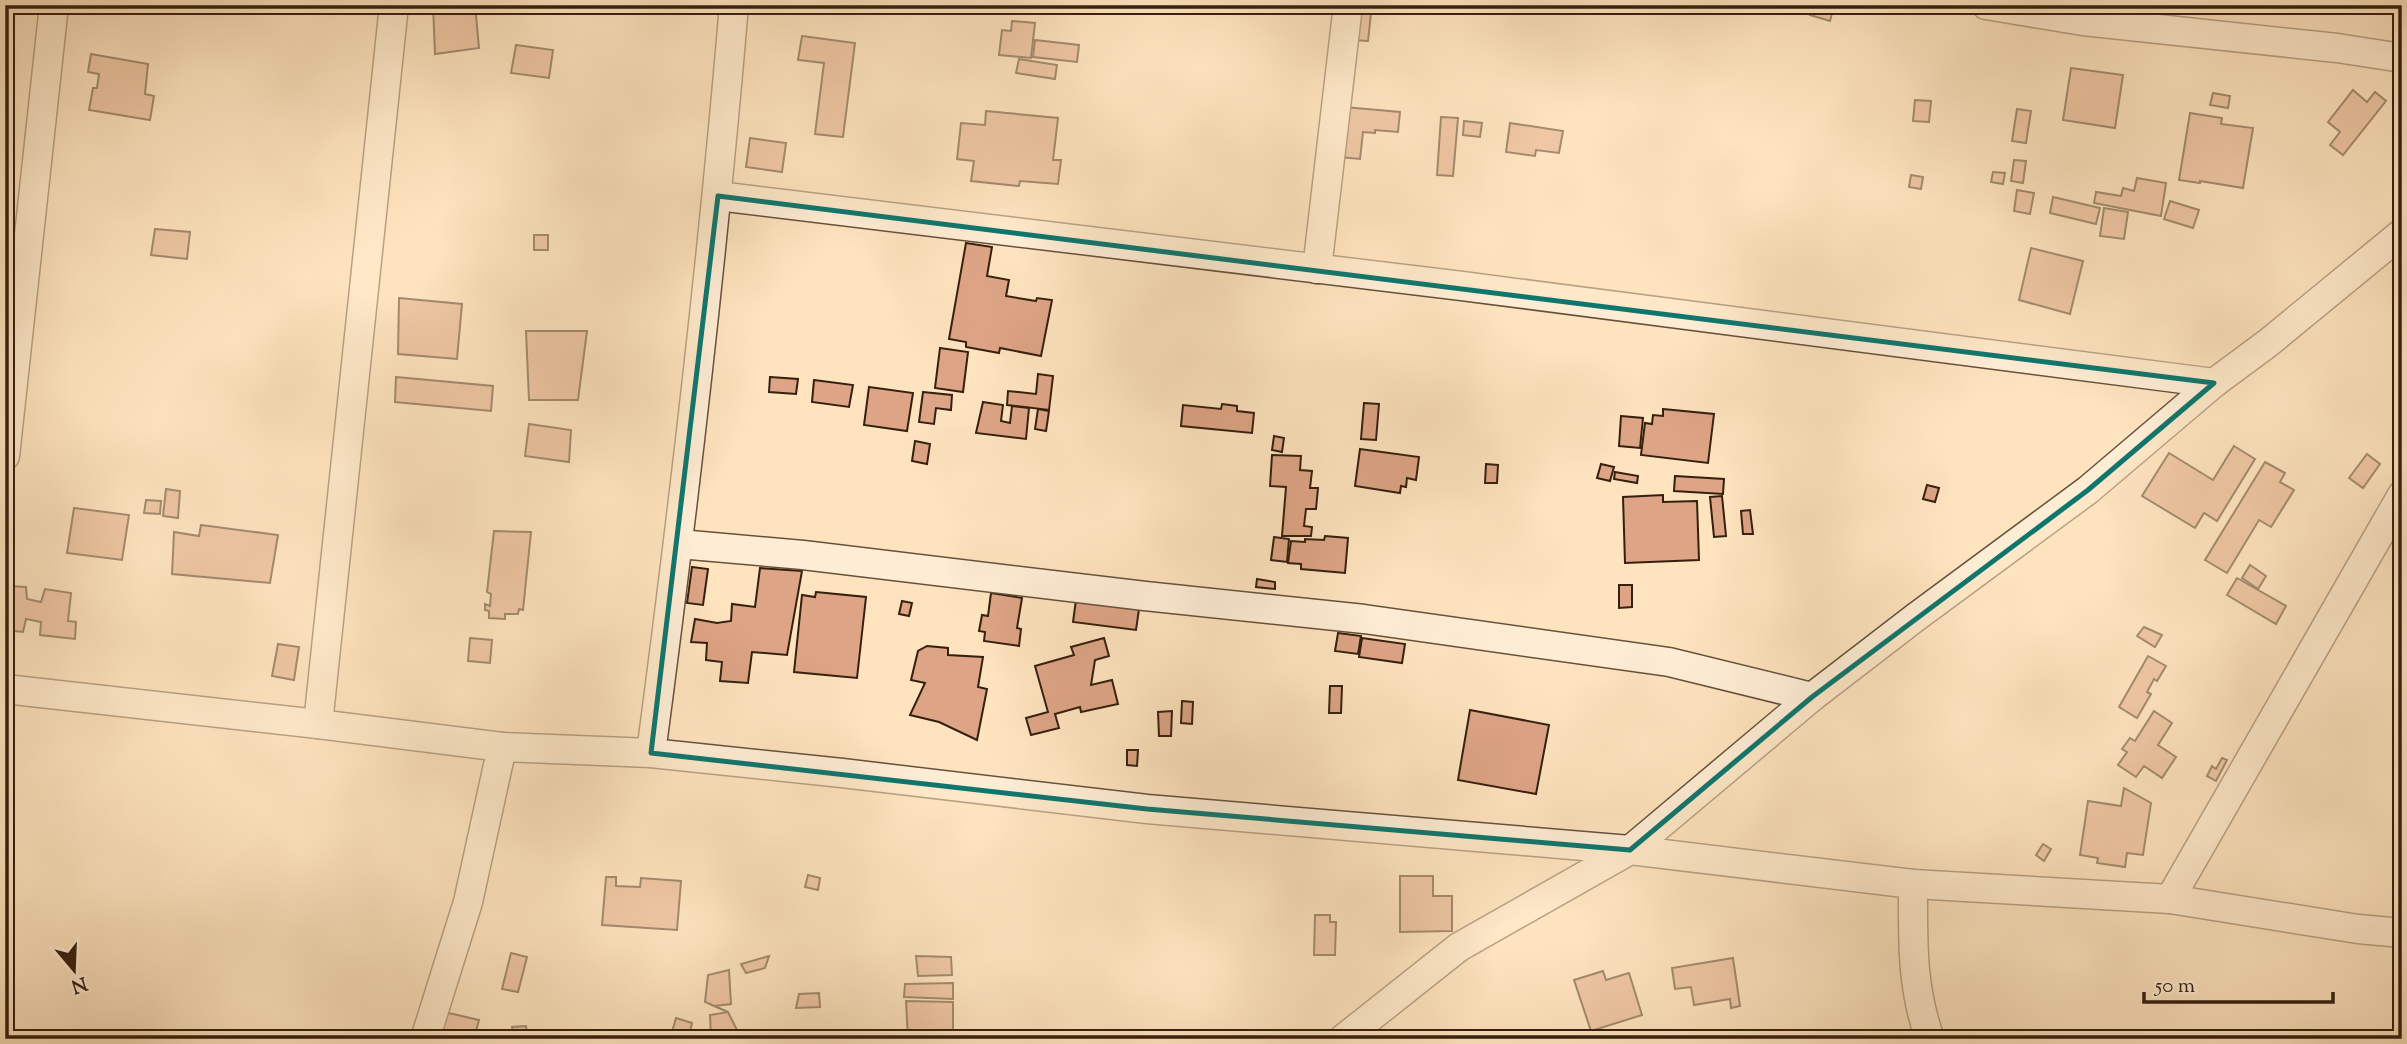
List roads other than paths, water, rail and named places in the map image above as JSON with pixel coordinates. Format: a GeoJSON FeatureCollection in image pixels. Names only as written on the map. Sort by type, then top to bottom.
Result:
{"type":"FeatureCollection","features":[{"type":"Feature","properties":{"kind":"street"},"geometry":{"type":"LineString","coordinates":[[5,456],[54,5]]}},
{"type":"Feature","properties":{"kind":"street"},"geometry":{"type":"LineString","coordinates":[[318,724],[394,5]]}},
{"type":"Feature","properties":{"kind":"street"},"geometry":{"type":"LineString","coordinates":[[652,753],[679,544],[718,196],[734,5]]}},
{"type":"Feature","properties":{"kind":"street"},"geometry":{"type":"LineString","coordinates":[[1317,269],[1348,5]]}},
{"type":"Feature","properties":{"kind":"street"},"geometry":{"type":"LineString","coordinates":[[1986,5],[2083,21],[2337,48],[2402,58]]}},
{"type":"Feature","properties":{"kind":"street"},"geometry":{"type":"LineString","coordinates":[[718,196],[2214,383]]}},
{"type":"Feature","properties":{"kind":"street"},"geometry":{"type":"LineString","coordinates":[[1343,1039],[1459,947],[1630,850],[1812,697],[2088,490],[2214,383],[2268,343],[2402,233]]}},
{"type":"Feature","properties":{"kind":"street"},"geometry":{"type":"LineString","coordinates":[[2170,899],[2402,495]]}},
{"type":"Feature","properties":{"kind":"street"},"geometry":{"type":"LineString","coordinates":[[679,544],[803,555],[1364,619],[1669,662],[1812,697]]}},
{"type":"Feature","properties":{"kind":"street"},"geometry":{"type":"LineString","coordinates":[[5,689],[502,747],[652,753],[1147,809],[1630,850],[1913,884],[2170,899],[2358,929],[2402,933]]}},
{"type":"Feature","properties":{"kind":"street"},"geometry":{"type":"LineString","coordinates":[[425,1039],[468,902],[502,747]]}},
{"type":"Feature","properties":{"kind":"street"},"geometry":{"type":"LineString","coordinates":[[1913,884],[1913,967],[1920,1010],[1930,1039]]}}]}
